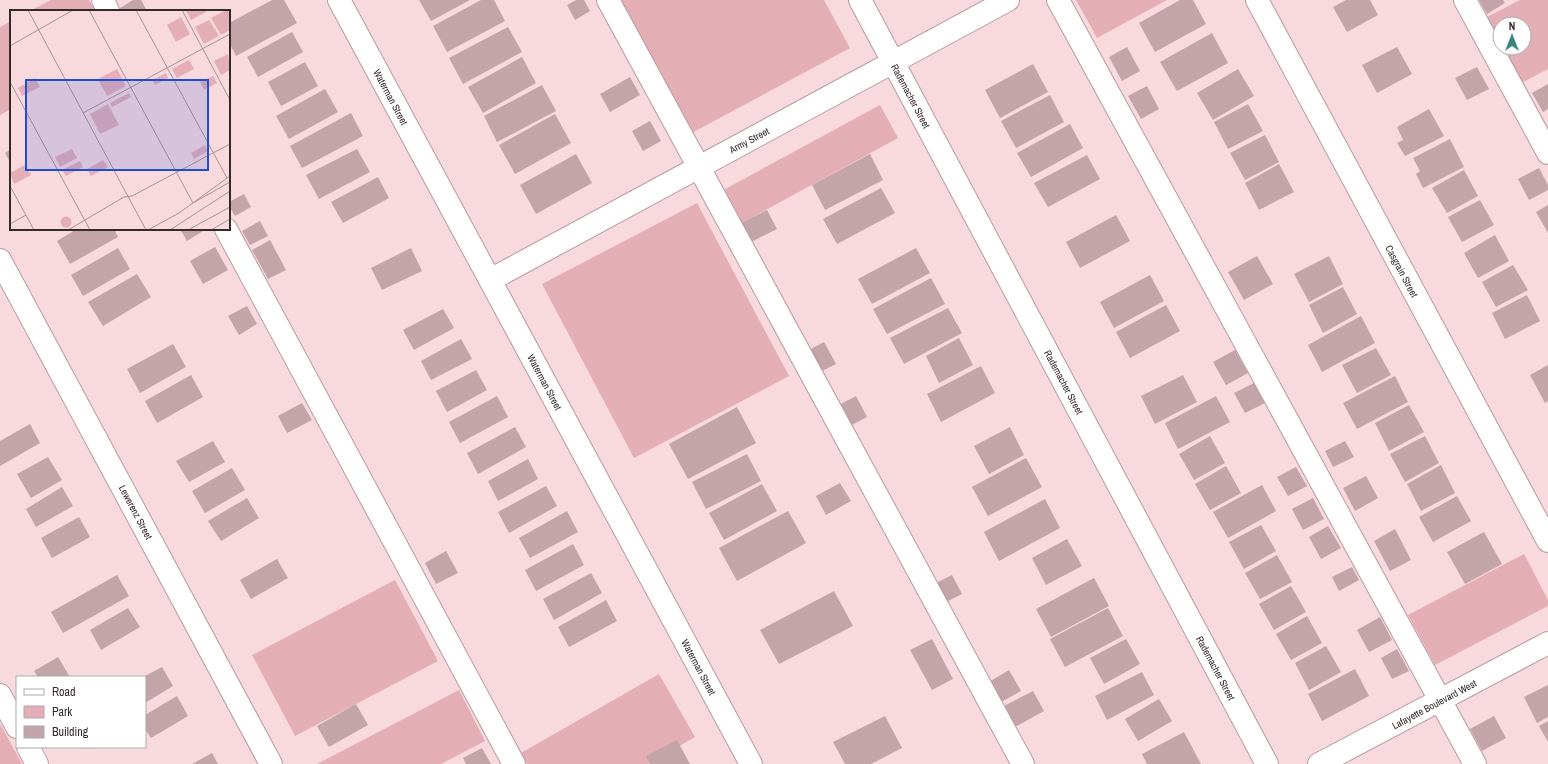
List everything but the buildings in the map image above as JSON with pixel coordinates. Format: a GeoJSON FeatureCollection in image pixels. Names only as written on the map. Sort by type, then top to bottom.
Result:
{"type":"FeatureCollection","features":[{"type":"Feature","properties":{"kind":"street"},"geometry":{"type":"LineString","coordinates":[[102,0],[107,10]]}},
{"type":"Feature","properties":{"kind":"street","name":"Waterman Street"},"geometry":{"type":"LineString","coordinates":[[339,0],[751,764]]}},
{"type":"Feature","properties":{"kind":"street"},"geometry":{"type":"LineString","coordinates":[[608,0],[1023,764]]}},
{"type":"Feature","properties":{"kind":"street","name":"Rademacher Street"},"geometry":{"type":"LineString","coordinates":[[860,0],[1267,764]]}},
{"type":"Feature","properties":{"kind":"street","name":"Army Street"},"geometry":{"type":"LineString","coordinates":[[490,280],[1008,0]]}},
{"type":"Feature","properties":{"kind":"street"},"geometry":{"type":"LineString","coordinates":[[1058,0],[1475,764]]}},
{"type":"Feature","properties":{"kind":"street","name":"Casgrain Street"},"geometry":{"type":"LineString","coordinates":[[1256,0],[1548,541]]}},
{"type":"Feature","properties":{"kind":"street"},"geometry":{"type":"LineString","coordinates":[[1465,0],[1548,153]]}},
{"type":"Feature","properties":{"kind":"street"},"geometry":{"type":"LineString","coordinates":[[227,230],[514,764]]}},
{"type":"Feature","properties":{"kind":"street","name":"Lewerenz Street"},"geometry":{"type":"LineString","coordinates":[[0,260],[271,764]]}},
{"type":"Feature","properties":{"kind":"street","name":"Lafayette Boulevard West"},"geometry":{"type":"LineString","coordinates":[[1319,764],[1441,701],[1548,643]]}},
{"type":"Feature","properties":{"kind":"street"},"geometry":{"type":"LineString","coordinates":[[0,695],[16,725]]}},
{"type":"Feature","properties":{"kind":"street"},"geometry":{"type":"LineString","coordinates":[[29,748],[37,764]]}},
{"type":"Feature","properties":{"kind":"green space"},"geometry":{"type":"Polygon","coordinates":[[[51,0],[89,0],[94,10],[32,10],[51,0]]]}},
{"type":"Feature","properties":{"kind":"green space"},"geometry":{"type":"Polygon","coordinates":[[[615,0],[824,0],[850,48],[688,135],[615,0]]]}},
{"type":"Feature","properties":{"kind":"green space"},"geometry":{"type":"Polygon","coordinates":[[[1076,0],[1167,0],[1097,38],[1076,0]]]}},
{"type":"Feature","properties":{"kind":"green space"},"geometry":{"type":"Polygon","coordinates":[[[1520,0],[1548,0],[1548,69],[1519,84],[1505,56],[1532,56],[1532,16],[1492,16],[1492,32],[1485,18],[1520,0]]]}},
{"type":"Feature","properties":{"kind":"green space"},"geometry":{"type":"Polygon","coordinates":[[[10,22],[10,110],[0,115],[0,27],[10,22]]]}},
{"type":"Feature","properties":{"kind":"green space"},"geometry":{"type":"Polygon","coordinates":[[[880,105],[898,138],[736,226],[718,193],[880,105]]]}},
{"type":"Feature","properties":{"kind":"green space"},"geometry":{"type":"Polygon","coordinates":[[[697,203],[789,376],[634,458],[542,284],[697,203]]]}},
{"type":"Feature","properties":{"kind":"green space"},"geometry":{"type":"Polygon","coordinates":[[[1524,554],[1548,600],[1548,606],[1435,665],[1408,615],[1524,554]]]}},
{"type":"Feature","properties":{"kind":"green space"},"geometry":{"type":"Polygon","coordinates":[[[395,580],[438,661],[295,736],[252,655],[395,580]]]}},
{"type":"Feature","properties":{"kind":"green space"},"geometry":{"type":"Polygon","coordinates":[[[659,674],[695,737],[648,764],[527,764],[521,753],[659,674]]]}},
{"type":"Feature","properties":{"kind":"green space"},"geometry":{"type":"Polygon","coordinates":[[[459,690],[485,741],[441,764],[317,764],[459,690]]]}},
{"type":"Feature","properties":{"kind":"green space"},"geometry":{"type":"Polygon","coordinates":[[[0,724],[22,764],[0,764],[0,724]]]}}]}
